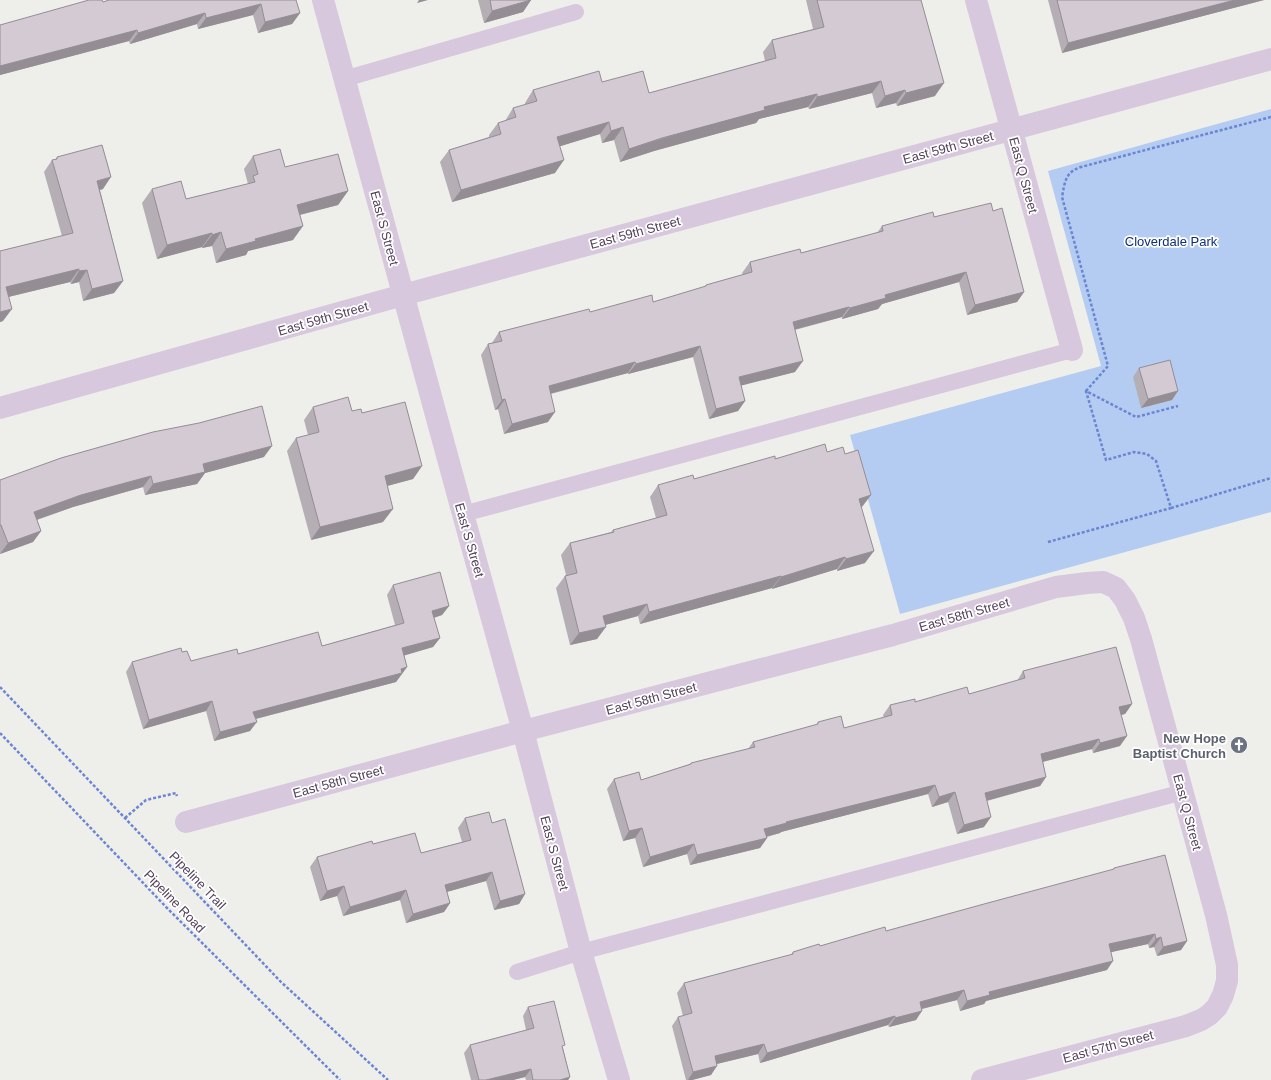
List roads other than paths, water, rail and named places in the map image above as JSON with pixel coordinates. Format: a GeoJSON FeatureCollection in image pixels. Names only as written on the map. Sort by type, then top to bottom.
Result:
{"type":"FeatureCollection","features":[{"type":"Feature","properties":{"kind":"street","name":"East S Street"},"geometry":{"type":"LineString","coordinates":[[323,0],[463,514],[524,731],[581,952],[619,1080]]}},
{"type":"Feature","properties":{"kind":"street","name":"East Q Street"},"geometry":{"type":"LineString","coordinates":[[976,0],[1072,350]]}},
{"type":"Feature","properties":{"kind":"street","name":"East 59th Street"},"geometry":{"type":"LineString","coordinates":[[0,408],[403,295],[1271,59]]}},
{"type":"Feature","properties":{"kind":"street","name":"East 58th Street"},"geometry":{"type":"LineString","coordinates":[[186,822],[893,634],[1056,587],[1087,582],[1104,582],[1116,588]]}},
{"type":"Feature","properties":{"kind":"street","name":"East Q Street"},"geometry":{"type":"LineString","coordinates":[[1116,588],[1125,600],[1134,618],[1141,639],[1216,915],[1227,965],[1227,981],[1223,995]]}},
{"type":"Feature","properties":{"kind":"street","name":"East 57th Street"},"geometry":{"type":"LineString","coordinates":[[982,1080],[1186,1026],[1209,1015],[1217,1007],[1223,995]]}},
{"type":"Feature","properties":{"kind":"lane"},"geometry":{"type":"LineString","coordinates":[[344,79],[576,12]]}},
{"type":"Feature","properties":{"kind":"lane"},"geometry":{"type":"LineString","coordinates":[[463,514],[1072,350]]}},
{"type":"Feature","properties":{"kind":"lane"},"geometry":{"type":"LineString","coordinates":[[517,972],[581,952],[1183,792]]}},
{"type":"Feature","properties":{"kind":"place","name":"New Hope Baptist Church"},"geometry":{"type":"Point","coordinates":[1239,745]}},
{"type":"Feature","properties":{"kind":"park label","name":"Cloverdale Park"},"geometry":{"type":"Point","coordinates":[1171,241]}}]}
